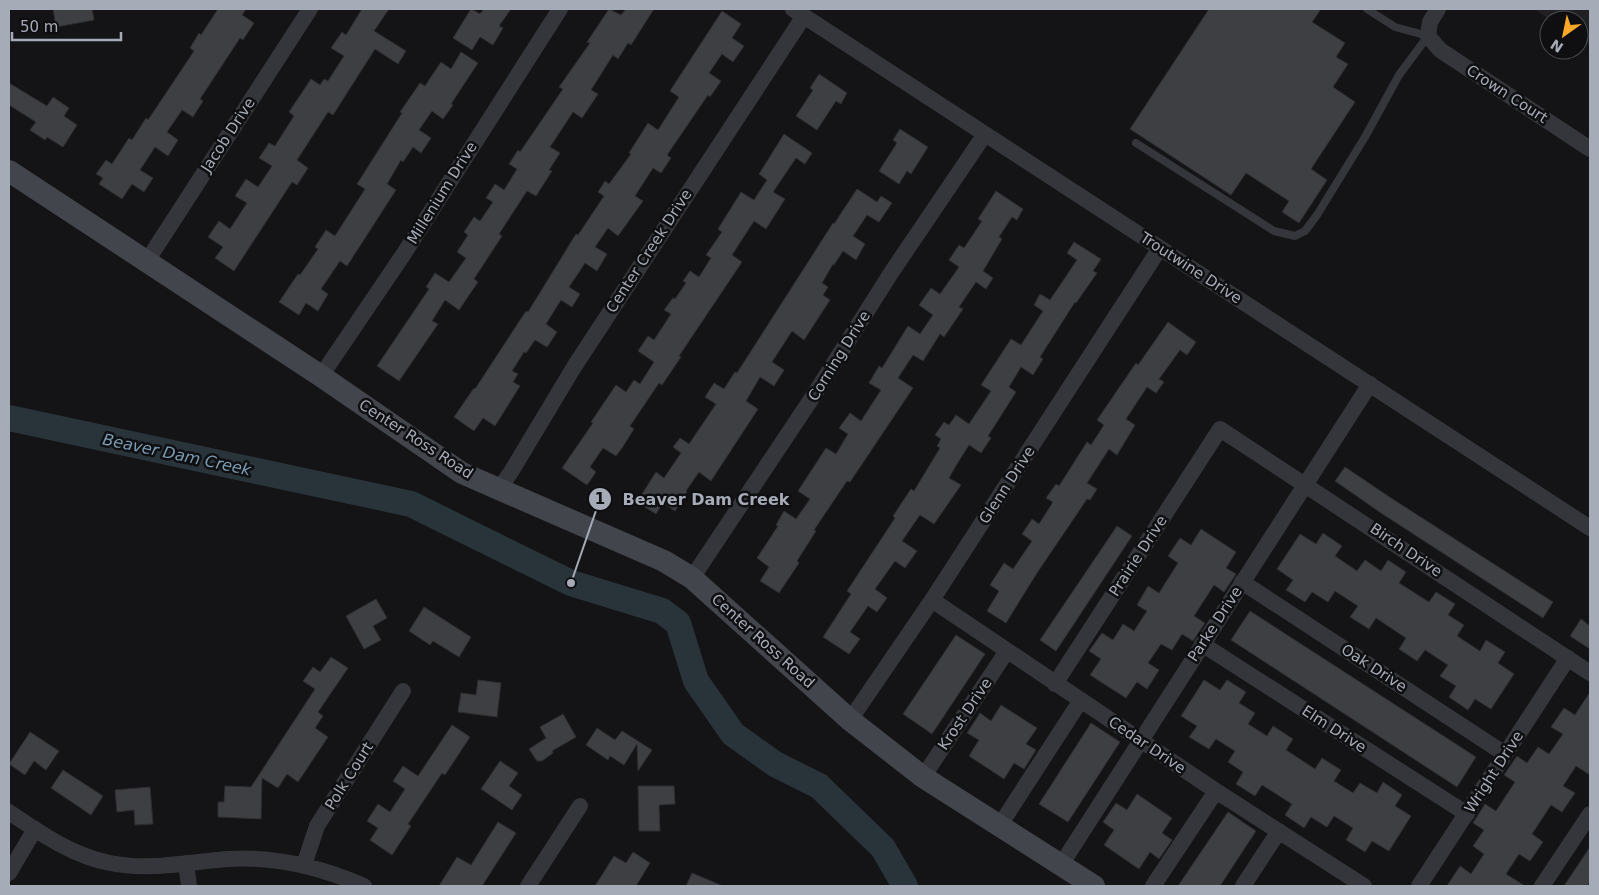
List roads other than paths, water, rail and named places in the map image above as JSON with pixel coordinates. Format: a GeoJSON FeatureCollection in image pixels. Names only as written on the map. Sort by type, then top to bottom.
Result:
{"type":"FeatureCollection","features":[{"type":"Feature","properties":{"kind":"street","name":"Jacob Drive"},"geometry":{"type":"LineString","coordinates":[[147,261],[310,9]]}},
{"type":"Feature","properties":{"kind":"street","name":"Millenium Drive"},"geometry":{"type":"LineString","coordinates":[[321,376],[403,255],[560,9]]}},
{"type":"Feature","properties":{"kind":"street"},"geometry":{"type":"LineString","coordinates":[[1428,36],[1430,22],[1438,9]]}},
{"type":"Feature","properties":{"kind":"street","name":"Troutwine Drive"},"geometry":{"type":"LineString","coordinates":[[798,12],[1590,528]]}},
{"type":"Feature","properties":{"kind":"street","name":"Center Creek Drive"},"geometry":{"type":"LineString","coordinates":[[499,489],[798,12]]}},
{"type":"Feature","properties":{"kind":"street","name":"Crown Court"},"geometry":{"type":"LineString","coordinates":[[1428,36],[1440,50],[1590,149]]}},
{"type":"Feature","properties":{"kind":"street","name":"Corning Drive"},"geometry":{"type":"LineString","coordinates":[[692,578],[810,401],[891,273],[985,134]]}},
{"type":"Feature","properties":{"kind":"street","name":"Center Ross Road"},"geometry":{"type":"LineString","coordinates":[[9,171],[321,376],[462,473],[664,561],[692,578],[850,720],[924,776],[1094,886]]}},
{"type":"Feature","properties":{"kind":"street","name":"Glenn Drive"},"geometry":{"type":"LineString","coordinates":[[850,720],[932,600],[1160,248]]}},
{"type":"Feature","properties":{"kind":"street","name":"Parke Drive"},"geometry":{"type":"LineString","coordinates":[[1061,865],[1370,384]]}},
{"type":"Feature","properties":{"kind":"street","name":"Birch Drive"},"geometry":{"type":"LineString","coordinates":[[1220,429],[1590,673]]}},
{"type":"Feature","properties":{"kind":"street","name":"Prairie Drive"},"geometry":{"type":"LineString","coordinates":[[1055,684],[1220,429]]}},
{"type":"Feature","properties":{"kind":"street","name":"Oak Drive"},"geometry":{"type":"LineString","coordinates":[[1242,582],[1505,754]]}},
{"type":"Feature","properties":{"kind":"street","name":"Cedar Drive"},"geometry":{"type":"LineString","coordinates":[[932,600],[1055,684],[1279,831],[1355,884]]}},
{"type":"Feature","properties":{"kind":"street","name":"Elm Drive"},"geometry":{"type":"LineString","coordinates":[[1202,644],[1467,814]]}},
{"type":"Feature","properties":{"kind":"street","name":"Krost Drive"},"geometry":{"type":"LineString","coordinates":[[924,776],[1007,651]]}},
{"type":"Feature","properties":{"kind":"street","name":"Wright Drive"},"geometry":{"type":"LineString","coordinates":[[1419,886],[1568,658]]}},
{"type":"Feature","properties":{"kind":"street","name":"Polk Court"},"geometry":{"type":"LineString","coordinates":[[304,866],[317,826],[403,691]]}},
{"type":"Feature","properties":{"kind":"street"},"geometry":{"type":"LineString","coordinates":[[1000,825],[1081,700]]}},
{"type":"Feature","properties":{"kind":"street"},"geometry":{"type":"LineString","coordinates":[[1153,886],[1216,791]]}},
{"type":"Feature","properties":{"kind":"street"},"geometry":{"type":"LineString","coordinates":[[528,886],[580,806]]}},
{"type":"Feature","properties":{"kind":"street"},"geometry":{"type":"LineString","coordinates":[[9,812],[78,854],[109,863],[140,867],[229,859],[269,858],[340,876],[364,886]]}},
{"type":"Feature","properties":{"kind":"street"},"geometry":{"type":"LineString","coordinates":[[1542,886],[1590,814]]}},
{"type":"Feature","properties":{"kind":"street"},"geometry":{"type":"LineString","coordinates":[[9,873],[35,829]]}},
{"type":"Feature","properties":{"kind":"street"},"geometry":{"type":"LineString","coordinates":[[1243,886],[1279,831]]}},
{"type":"Feature","properties":{"kind":"street"},"geometry":{"type":"LineString","coordinates":[[186,863],[189,886]]}},
{"type":"Feature","properties":{"kind":"lane"},"geometry":{"type":"LineString","coordinates":[[1136,143],[1274,231],[1295,236],[1305,231],[1317,216],[1400,75],[1428,36],[1395,27],[1367,9]]}},
{"type":"Feature","properties":{"kind":"waterway","name":"Beaver Dam Creek"},"geometry":{"type":"LineString","coordinates":[[9,418],[411,504],[571,583],[662,611],[678,623],[696,681],[733,734],[775,764],[819,786],[883,848],[905,886]]}},
{"type":"Feature","properties":{"kind":"place","name":"Beaver Dam Creek"},"geometry":{"type":"Point","coordinates":[571,583]}}]}
